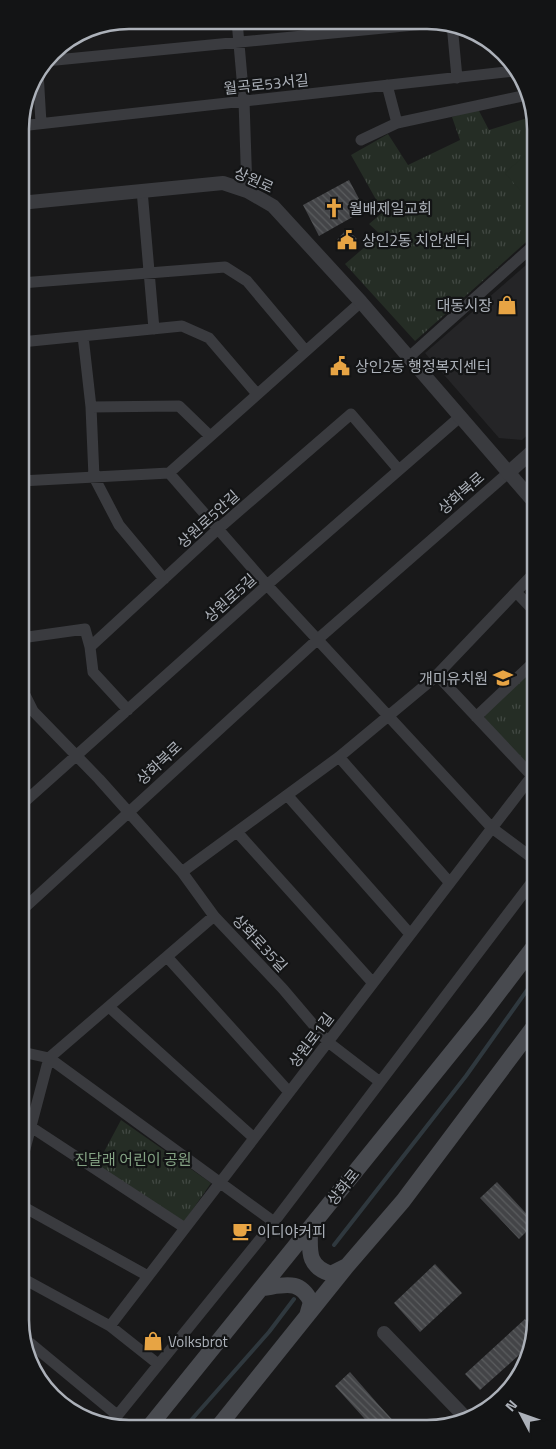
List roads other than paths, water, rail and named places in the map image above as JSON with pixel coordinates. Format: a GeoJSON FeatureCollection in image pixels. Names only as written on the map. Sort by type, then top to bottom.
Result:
{"type":"FeatureCollection","features":[{"type":"Feature","properties":{"kind":"main road","name":"상화로"},"geometry":{"type":"LineString","coordinates":[[155,1420],[481,1016],[527,956]]}},
{"type":"Feature","properties":{"kind":"main road"},"geometry":{"type":"LineString","coordinates":[[224,1420],[348,1266],[403,1202],[527,1036]]}},
{"type":"Feature","properties":{"kind":"main road"},"geometry":{"type":"LineString","coordinates":[[310,1228],[311,1257],[316,1267],[331,1274],[348,1266]]}},
{"type":"Feature","properties":{"kind":"main road"},"geometry":{"type":"LineString","coordinates":[[263,1288],[292,1285],[303,1289],[311,1302],[306,1318]]}},
{"type":"Feature","properties":{"kind":"street"},"geometry":{"type":"LineString","coordinates":[[238,29],[244,101],[247,192]]}},
{"type":"Feature","properties":{"kind":"street"},"geometry":{"type":"LineString","coordinates":[[56,60],[373,29]]}},
{"type":"Feature","properties":{"kind":"street"},"geometry":{"type":"LineString","coordinates":[[453,32],[457,78]]}},
{"type":"Feature","properties":{"kind":"street","name":"월곡로53서길"},"geometry":{"type":"LineString","coordinates":[[29,125],[509,72]]}},
{"type":"Feature","properties":{"kind":"street"},"geometry":{"type":"LineString","coordinates":[[39,85],[41,123]]}},
{"type":"Feature","properties":{"kind":"street"},"geometry":{"type":"LineString","coordinates":[[387,85],[397,123]]}},
{"type":"Feature","properties":{"kind":"street"},"geometry":{"type":"LineString","coordinates":[[361,140],[397,123],[522,96]]}},
{"type":"Feature","properties":{"kind":"street","name":"상원로"},"geometry":{"type":"LineString","coordinates":[[29,202],[223,183],[247,192],[273,206],[361,302],[527,494]]}},
{"type":"Feature","properties":{"kind":"street"},"geometry":{"type":"LineString","coordinates":[[142,190],[154,329]]}},
{"type":"Feature","properties":{"kind":"street"},"geometry":{"type":"LineString","coordinates":[[409,357],[527,251]]}},
{"type":"Feature","properties":{"kind":"street"},"geometry":{"type":"LineString","coordinates":[[29,282],[150,271],[225,267],[246,281],[305,350]]}},
{"type":"Feature","properties":{"kind":"street"},"geometry":{"type":"LineString","coordinates":[[29,481],[169,473],[361,302]]}},
{"type":"Feature","properties":{"kind":"street"},"geometry":{"type":"LineString","coordinates":[[29,341],[182,326],[209,338],[257,394]]}},
{"type":"Feature","properties":{"kind":"street"},"geometry":{"type":"LineString","coordinates":[[83,336],[91,407],[94,477],[119,525],[164,579]]}},
{"type":"Feature","properties":{"kind":"street"},"geometry":{"type":"LineString","coordinates":[[91,407],[179,406],[210,436]]}},
{"type":"Feature","properties":{"kind":"street","name":"상원로5안길"},"geometry":{"type":"LineString","coordinates":[[90,647],[218,529],[351,414],[399,470]]}},
{"type":"Feature","properties":{"kind":"street","name":"상원로5길"},"geometry":{"type":"LineString","coordinates":[[29,798],[267,585],[461,416]]}},
{"type":"Feature","properties":{"kind":"street","name":"상화북로"},"geometry":{"type":"LineString","coordinates":[[29,905],[318,639],[527,456]]}},
{"type":"Feature","properties":{"kind":"street"},"geometry":{"type":"LineString","coordinates":[[169,473],[267,585],[492,828],[527,854]]}},
{"type":"Feature","properties":{"kind":"street"},"geometry":{"type":"LineString","coordinates":[[182,872],[339,757],[388,717],[437,675],[527,580]]}},
{"type":"Feature","properties":{"kind":"street"},"geometry":{"type":"LineString","coordinates":[[516,592],[527,604]]}},
{"type":"Feature","properties":{"kind":"street"},"geometry":{"type":"LineString","coordinates":[[29,637],[85,630],[90,647],[92,672],[128,710]]}},
{"type":"Feature","properties":{"kind":"street"},"geometry":{"type":"LineString","coordinates":[[476,717],[527,668]]}},
{"type":"Feature","properties":{"kind":"street"},"geometry":{"type":"LineString","coordinates":[[437,675],[527,768]]}},
{"type":"Feature","properties":{"kind":"street","name":"상화로35길"},"geometry":{"type":"LineString","coordinates":[[29,703],[33,711],[77,756],[182,872],[214,916],[283,989],[328,1042],[380,1082]]}},
{"type":"Feature","properties":{"kind":"street"},"geometry":{"type":"LineString","coordinates":[[339,757],[450,883]]}},
{"type":"Feature","properties":{"kind":"street","name":"상원로1길"},"geometry":{"type":"LineString","coordinates":[[110,1326],[527,782]]}},
{"type":"Feature","properties":{"kind":"street"},"geometry":{"type":"LineString","coordinates":[[287,795],[410,934]]}},
{"type":"Feature","properties":{"kind":"street"},"geometry":{"type":"LineString","coordinates":[[237,832],[373,983]]}},
{"type":"Feature","properties":{"kind":"street"},"geometry":{"type":"LineString","coordinates":[[114,1419],[274,1222],[527,889]]}},
{"type":"Feature","properties":{"kind":"street"},"geometry":{"type":"LineString","coordinates":[[29,1135],[50,1058],[168,958],[214,916]]}},
{"type":"Feature","properties":{"kind":"street"},"geometry":{"type":"LineString","coordinates":[[168,958],[289,1092]]}},
{"type":"Feature","properties":{"kind":"street"},"geometry":{"type":"LineString","coordinates":[[109,1007],[254,1138]]}},
{"type":"Feature","properties":{"kind":"street"},"geometry":{"type":"LineString","coordinates":[[29,1054],[50,1058],[274,1222]]}},
{"type":"Feature","properties":{"kind":"street"},"geometry":{"type":"LineString","coordinates":[[31,1128],[185,1228]]}},
{"type":"Feature","properties":{"kind":"street"},"geometry":{"type":"LineString","coordinates":[[29,1210],[148,1276]]}},
{"type":"Feature","properties":{"kind":"street"},"geometry":{"type":"LineString","coordinates":[[29,1282],[110,1326],[158,1364]]}},
{"type":"Feature","properties":{"kind":"street"},"geometry":{"type":"LineString","coordinates":[[384,1333],[462,1414]]}},
{"type":"Feature","properties":{"kind":"street"},"geometry":{"type":"LineString","coordinates":[[32,1346],[117,1415]]}},
{"type":"Feature","properties":{"kind":"waterway"},"geometry":{"type":"LineString","coordinates":[[334,1245],[466,1076],[527,990]]}},
{"type":"Feature","properties":{"kind":"waterway"},"geometry":{"type":"LineString","coordinates":[[191,1420],[269,1332],[294,1299]]}},
{"type":"Feature","properties":{"kind":"place","name":"월배제일교회"},"geometry":{"type":"Point","coordinates":[334,208]}},
{"type":"Feature","properties":{"kind":"place","name":"상인2동 치안센터"},"geometry":{"type":"Point","coordinates":[347,240]}},
{"type":"Feature","properties":{"kind":"place","name":"대동시장"},"geometry":{"type":"Point","coordinates":[507,305]}},
{"type":"Feature","properties":{"kind":"place","name":"상인2동 행정복지센터"},"geometry":{"type":"Point","coordinates":[340,366]}},
{"type":"Feature","properties":{"kind":"place","name":"개미유치원"},"geometry":{"type":"Point","coordinates":[503,678]}},
{"type":"Feature","properties":{"kind":"place","name":"이디야커피"},"geometry":{"type":"Point","coordinates":[242,1231]}},
{"type":"Feature","properties":{"kind":"place","name":"Volksbrot"},"geometry":{"type":"Point","coordinates":[153,1341]}},
{"type":"Feature","properties":{"kind":"park label","name":"진달래 어린이 공원"},"geometry":{"type":"Point","coordinates":[133,1159]}}]}
